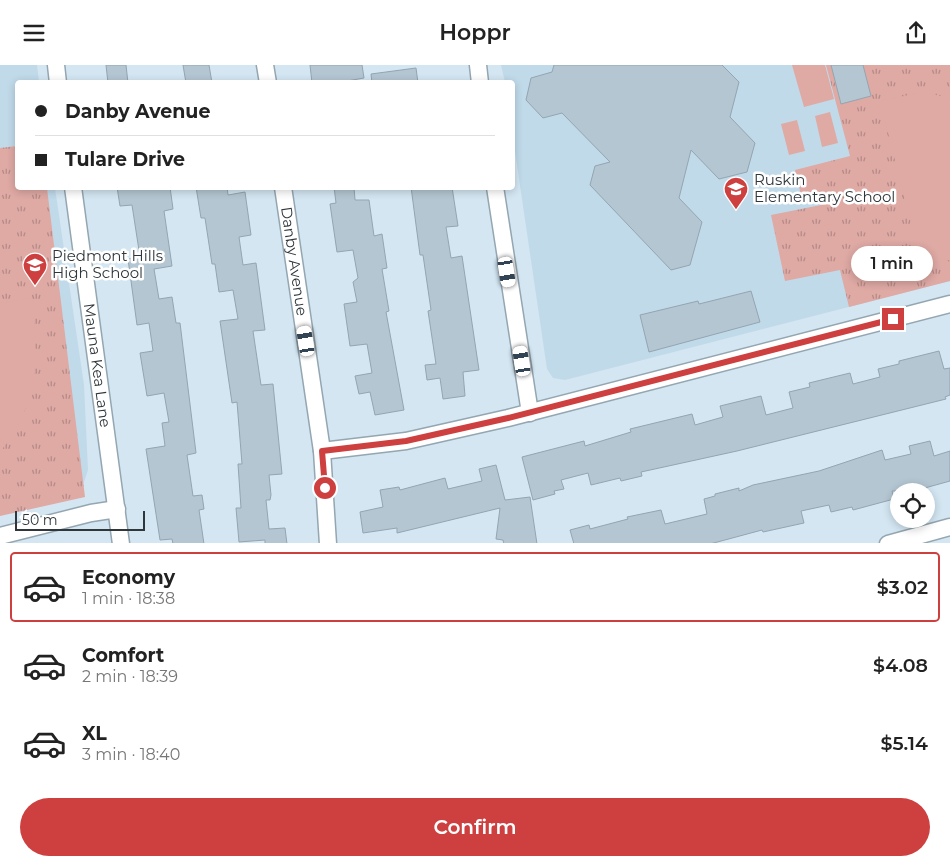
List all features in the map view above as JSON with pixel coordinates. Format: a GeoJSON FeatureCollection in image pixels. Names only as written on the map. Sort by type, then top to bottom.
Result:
{"type":"FeatureCollection","features":[{"type":"Feature","properties":{"kind":"street"},"geometry":{"type":"LineString","coordinates":[[56,65],[58,80]]}},
{"type":"Feature","properties":{"kind":"street"},"geometry":{"type":"LineString","coordinates":[[265,65],[268,80]]}},
{"type":"Feature","properties":{"kind":"street"},"geometry":{"type":"LineString","coordinates":[[478,65],[480,80]]}},
{"type":"Feature","properties":{"kind":"street","name":"Mauna Kea Lane"},"geometry":{"type":"LineString","coordinates":[[73,190],[121,543]]}},
{"type":"Feature","properties":{"kind":"street","name":"Danby Avenue"},"geometry":{"type":"LineString","coordinates":[[284,190],[322,451],[328,543]]}},
{"type":"Feature","properties":{"kind":"street"},"geometry":{"type":"LineString","coordinates":[[495,190],[530,413]]}},
{"type":"Feature","properties":{"kind":"street"},"geometry":{"type":"LineString","coordinates":[[322,451],[406,441],[530,413],[950,304]]}},
{"type":"Feature","properties":{"kind":"street"},"geometry":{"type":"LineString","coordinates":[[0,536],[91,513],[117,509]]}},
{"type":"Feature","properties":{"kind":"street"},"geometry":{"type":"LineString","coordinates":[[888,543],[950,527]]}},
{"type":"Feature","properties":{"kind":"shaded area","name":"Piedmont Hills High School"},"geometry":{"type":"Polygon","coordinates":[[[0,65],[37,65],[39,80],[15,80],[15,190],[55,190],[84,385],[88,470],[82,488],[0,512],[0,65]]]}},
{"type":"Feature","properties":{"kind":"shaded area","name":"Ruskin Elementary School"},"geometry":{"type":"Polygon","coordinates":[[[501,65],[950,65],[950,281],[565,380],[553,378],[547,369],[515,152],[515,80],[505,80],[501,65]]]}},
{"type":"Feature","properties":{"kind":"green space"},"geometry":{"type":"Polygon","coordinates":[[[792,65],[825,65],[834,99],[804,107],[792,65]]]}},
{"type":"Feature","properties":{"kind":"green space"},"geometry":{"type":"Polygon","coordinates":[[[826,65],[950,65],[950,281],[849,307],[840,270],[785,281],[771,215],[826,204],[824,193],[802,199],[795,170],[850,156],[826,65]]]}},
{"type":"Feature","properties":{"kind":"green space"},"geometry":{"type":"Polygon","coordinates":[[[923,92],[950,98],[950,260],[940,261],[932,258],[924,254],[917,247],[880,101],[923,92]]]}},
{"type":"Feature","properties":{"kind":"green space"},"geometry":{"type":"Polygon","coordinates":[[[830,112],[838,143],[822,147],[815,116],[830,112]]]}},
{"type":"Feature","properties":{"kind":"green space"},"geometry":{"type":"Polygon","coordinates":[[[797,120],[805,151],[789,155],[781,124],[797,120]]]}},
{"type":"Feature","properties":{"kind":"green space","name":"Piedmont Hills High School"},"geometry":{"type":"Polygon","coordinates":[[[15,146],[15,190],[47,190],[85,497],[0,516],[0,148],[15,146]]]}},
{"type":"Feature","properties":{"kind":"green space"},"geometry":{"type":"Polygon","coordinates":[[[32,298],[35,340],[33,379],[23,416],[0,452],[0,303],[32,298]]]}},
{"type":"Feature","properties":{"kind":"building"},"geometry":{"type":"Polygon","coordinates":[[[106,65],[126,65],[128,80],[108,80],[106,65]]]}},
{"type":"Feature","properties":{"kind":"building"},"geometry":{"type":"Polygon","coordinates":[[[183,65],[209,65],[212,80],[186,80],[183,65]]]}},
{"type":"Feature","properties":{"kind":"building"},"geometry":{"type":"Polygon","coordinates":[[[310,65],[362,65],[364,78],[353,80],[312,80],[310,65]]]}},
{"type":"Feature","properties":{"kind":"building"},"geometry":{"type":"Polygon","coordinates":[[[554,65],[722,65],[739,82],[730,117],[755,143],[747,172],[719,179],[691,150],[679,198],[702,222],[690,265],[671,270],[590,185],[595,166],[610,162],[562,113],[543,118],[526,100],[531,78],[552,72],[554,65]]]}},
{"type":"Feature","properties":{"kind":"building"},"geometry":{"type":"Polygon","coordinates":[[[831,65],[863,65],[871,96],[841,104],[831,65]]]}},
{"type":"Feature","properties":{"kind":"building"},"geometry":{"type":"Polygon","coordinates":[[[416,68],[418,80],[372,80],[371,74],[416,68]]]}},
{"type":"Feature","properties":{"kind":"building"},"geometry":{"type":"Polygon","coordinates":[[[117,190],[170,190],[173,209],[164,211],[172,266],[154,269],[159,299],[172,297],[176,323],[180,323],[196,453],[187,455],[193,496],[202,495],[204,509],[199,510],[204,543],[173,543],[172,539],[160,540],[146,449],[165,446],[162,423],[169,422],[164,393],[147,396],[140,353],[153,351],[149,323],[137,325],[128,259],[140,257],[132,205],[120,206],[117,190]]]}},
{"type":"Feature","properties":{"kind":"building"},"geometry":{"type":"Polygon","coordinates":[[[196,190],[227,190],[228,195],[245,192],[251,235],[239,237],[243,265],[256,263],[265,330],[253,331],[261,385],[273,384],[282,474],[269,475],[271,495],[270,500],[266,500],[269,529],[285,528],[287,543],[265,543],[265,540],[239,542],[236,508],[241,508],[238,464],[242,464],[237,402],[232,403],[220,321],[238,319],[233,290],[219,292],[215,264],[212,264],[205,218],[201,218],[196,190]]]}},
{"type":"Feature","properties":{"kind":"building"},"geometry":{"type":"Polygon","coordinates":[[[334,190],[354,190],[355,200],[369,200],[374,236],[382,234],[387,268],[382,269],[389,311],[386,312],[404,410],[375,415],[370,392],[359,394],[355,376],[372,373],[367,344],[350,346],[344,304],[357,302],[353,282],[358,278],[353,250],[337,252],[330,204],[336,203],[334,190]]]}},
{"type":"Feature","properties":{"kind":"building"},"geometry":{"type":"Polygon","coordinates":[[[411,190],[452,190],[458,226],[446,227],[451,258],[462,256],[479,370],[463,372],[465,396],[443,399],[440,378],[427,380],[425,365],[436,364],[428,311],[431,310],[423,255],[420,255],[411,190]]]}},
{"type":"Feature","properties":{"kind":"building"},"geometry":{"type":"Polygon","coordinates":[[[751,291],[760,322],[649,352],[640,315],[698,301],[699,304],[751,291]]]}},
{"type":"Feature","properties":{"kind":"building"},"geometry":{"type":"Polygon","coordinates":[[[939,351],[944,369],[950,368],[950,395],[945,397],[946,399],[737,451],[641,472],[642,476],[621,481],[620,478],[591,485],[588,473],[561,480],[564,489],[554,491],[555,494],[533,500],[522,457],[584,441],[585,446],[631,432],[630,429],[692,414],[695,425],[723,417],[720,406],[761,396],[766,415],[793,408],[789,392],[810,387],[809,383],[850,373],[853,384],[880,377],[878,369],[899,364],[899,361],[939,351]]]}},
{"type":"Feature","properties":{"kind":"building"},"geometry":{"type":"Polygon","coordinates":[[[930,441],[934,456],[950,451],[950,481],[935,485],[935,483],[890,483],[890,500],[853,510],[852,507],[831,512],[829,505],[801,511],[804,523],[763,532],[762,530],[714,543],[574,543],[570,530],[589,525],[590,529],[628,519],[627,517],[661,510],[665,524],[707,514],[704,499],[715,496],[715,494],[739,488],[739,491],[753,485],[819,471],[882,450],[885,460],[911,454],[909,446],[930,441]]]}},
{"type":"Feature","properties":{"kind":"building"},"geometry":{"type":"Polygon","coordinates":[[[496,465],[505,500],[530,497],[537,543],[504,543],[503,540],[496,539],[500,508],[397,533],[397,528],[363,533],[360,512],[383,507],[380,490],[399,487],[400,490],[445,478],[448,489],[482,481],[479,469],[496,465]]]}},
{"type":"Feature","properties":{"kind":"place","name":"Ruskin Elementary School"},"geometry":{"type":"Point","coordinates":[736,210]}},
{"type":"Feature","properties":{"kind":"place","name":"Piedmont Hills High School"},"geometry":{"type":"Point","coordinates":[35,286]}},
{"type":"Feature","properties":{"kind":"route"},"geometry":{"type":"LineString","coordinates":[[325,488],[322,451],[344,450],[406,441],[508,418],[893,319]]}}]}
